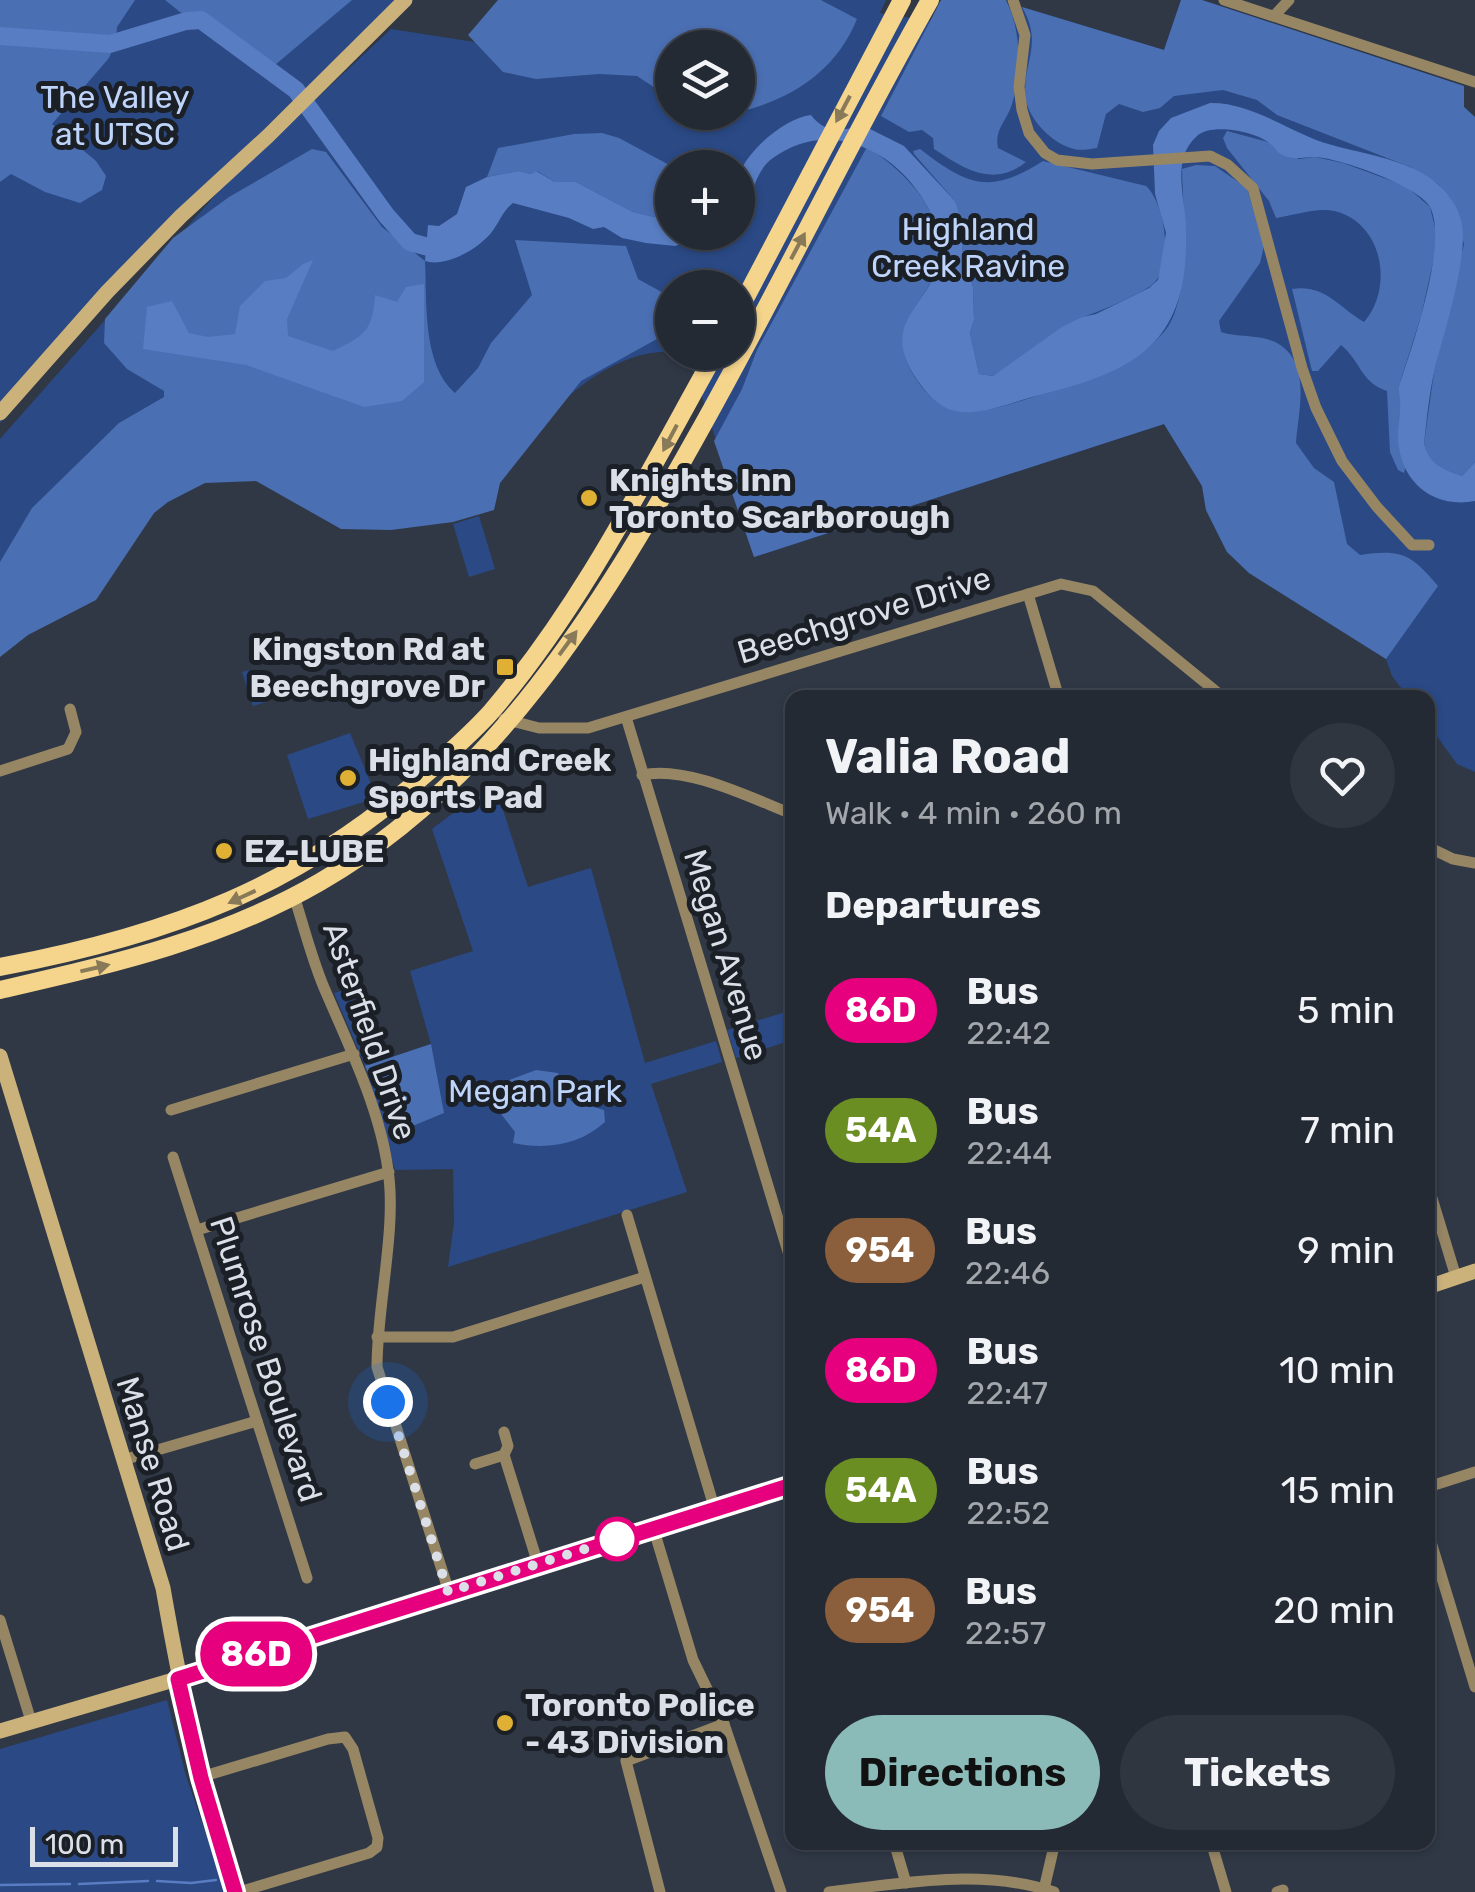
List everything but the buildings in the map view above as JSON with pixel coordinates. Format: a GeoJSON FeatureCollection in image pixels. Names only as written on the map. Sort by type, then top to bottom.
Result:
{"type":"FeatureCollection","features":[{"type":"Feature","properties":{"kind":"main road"},"geometry":{"type":"LineString","coordinates":[[889,23],[894,0]]}},
{"type":"Feature","properties":{"kind":"main road"},"geometry":{"type":"LineString","coordinates":[[755,279],[902,0]]}},
{"type":"Feature","properties":{"kind":"main road"},"geometry":{"type":"LineString","coordinates":[[0,990],[131,960],[230,927],[349,864],[467,770],[510,721],[620,570],[753,333],[930,0]]}},
{"type":"Feature","properties":{"kind":"main road"},"geometry":{"type":"LineString","coordinates":[[0,967],[174,925],[267,885],[385,810],[488,715],[558,623],[656,465],[706,370]]}},
{"type":"Feature","properties":{"kind":"street"},"geometry":{"type":"LineString","coordinates":[[0,413],[107,292],[181,216],[405,0]]}},
{"type":"Feature","properties":{"kind":"street"},"geometry":{"type":"LineString","coordinates":[[1013,0],[1025,34],[1020,99],[1036,143],[1050,157],[1072,163],[1210,156],[1228,165],[1253,188],[1302,368],[1342,461],[1376,507],[1412,545],[1429,545]]}},
{"type":"Feature","properties":{"kind":"street"},"geometry":{"type":"LineString","coordinates":[[1224,0],[1475,82]]}},
{"type":"Feature","properties":{"kind":"street"},"geometry":{"type":"LineString","coordinates":[[1274,16],[1289,0]]}},
{"type":"Feature","properties":{"kind":"street","name":"Beechgrove Drive"},"geometry":{"type":"LineString","coordinates":[[488,715],[540,728],[588,728],[1061,584],[1092,591],[1214,690]]}},
{"type":"Feature","properties":{"kind":"street"},"geometry":{"type":"LineString","coordinates":[[1028,594],[1057,690]]}},
{"type":"Feature","properties":{"kind":"street"},"geometry":{"type":"LineString","coordinates":[[0,772],[68,749],[76,732],[70,709]]}},
{"type":"Feature","properties":{"kind":"street","name":"Megan Avenue"},"geometry":{"type":"LineString","coordinates":[[626,717],[785,1242]]}},
{"type":"Feature","properties":{"kind":"street"},"geometry":{"type":"LineString","coordinates":[[642,775],[662,770],[674,773],[785,812]]}},
{"type":"Feature","properties":{"kind":"street"},"geometry":{"type":"LineString","coordinates":[[1435,850],[1475,864]]}},
{"type":"Feature","properties":{"kind":"street","name":"Asterfield Drive"},"geometry":{"type":"LineString","coordinates":[[294,896],[323,986],[354,1054],[389,1172],[377,1367],[448,1592]]}},
{"type":"Feature","properties":{"kind":"street"},"geometry":{"type":"LineString","coordinates":[[170,1110],[354,1054]]}},
{"type":"Feature","properties":{"kind":"street","name":"Manse Road"},"geometry":{"type":"LineString","coordinates":[[0,1056],[163,1588],[178,1679],[201,1778],[237,1892]]}},
{"type":"Feature","properties":{"kind":"street","name":"Plumrose Boulevard"},"geometry":{"type":"LineString","coordinates":[[174,1156],[307,1578]]}},
{"type":"Feature","properties":{"kind":"street"},"geometry":{"type":"LineString","coordinates":[[197,1230],[389,1172]]}},
{"type":"Feature","properties":{"kind":"street"},"geometry":{"type":"LineString","coordinates":[[1435,1208],[1456,1278]]}},
{"type":"Feature","properties":{"kind":"street"},"geometry":{"type":"LineString","coordinates":[[627,1215],[715,1510]]}},
{"type":"Feature","properties":{"kind":"street"},"geometry":{"type":"LineString","coordinates":[[1435,1285],[1475,1272]]}},
{"type":"Feature","properties":{"kind":"street"},"geometry":{"type":"LineString","coordinates":[[377,1337],[453,1337],[644,1277]]}},
{"type":"Feature","properties":{"kind":"street"},"geometry":{"type":"LineString","coordinates":[[123,1460],[257,1421]]}},
{"type":"Feature","properties":{"kind":"street"},"geometry":{"type":"LineString","coordinates":[[504,1432],[508,1446],[504,1455],[538,1564]]}},
{"type":"Feature","properties":{"kind":"street"},"geometry":{"type":"LineString","coordinates":[[475,1464],[504,1455]]}},
{"type":"Feature","properties":{"kind":"street"},"geometry":{"type":"LineString","coordinates":[[1435,1485],[1475,1472]]}},
{"type":"Feature","properties":{"kind":"street"},"geometry":{"type":"LineString","coordinates":[[0,1731],[178,1679],[785,1487]]}},
{"type":"Feature","properties":{"kind":"street"},"geometry":{"type":"LineString","coordinates":[[653,1527],[693,1660],[724,1724],[781,1892]]}},
{"type":"Feature","properties":{"kind":"street"},"geometry":{"type":"LineString","coordinates":[[1435,1555],[1475,1687]]}},
{"type":"Feature","properties":{"kind":"street"},"geometry":{"type":"LineString","coordinates":[[0,1620],[30,1721]]}},
{"type":"Feature","properties":{"kind":"street"},"geometry":{"type":"LineString","coordinates":[[660,1892],[626,1760],[724,1724]]}},
{"type":"Feature","properties":{"kind":"street"},"geometry":{"type":"LineString","coordinates":[[201,1778],[328,1739],[346,1737],[352,1750],[378,1838],[377,1847],[369,1853],[237,1892]]}},
{"type":"Feature","properties":{"kind":"street"},"geometry":{"type":"LineString","coordinates":[[896,1850],[906,1883]]}},
{"type":"Feature","properties":{"kind":"street"},"geometry":{"type":"LineString","coordinates":[[829,1892],[981,1880],[1049,1890],[1054,1850]]}},
{"type":"Feature","properties":{"kind":"street"},"geometry":{"type":"LineString","coordinates":[[1213,1850],[1226,1892]]}},
{"type":"Feature","properties":{"kind":"green space","name":"The Valley at UTSC"},"geometry":{"type":"Polygon","coordinates":[[[0,0],[395,0],[202,191],[0,423],[0,0]]]}},
{"type":"Feature","properties":{"kind":"green space"},"geometry":{"type":"Polygon","coordinates":[[[0,0],[135,0],[117,27],[109,58],[52,124],[96,161],[106,176],[102,190],[80,203],[45,192],[11,174],[0,182],[0,0]]]}},
{"type":"Feature","properties":{"kind":"green space"},"geometry":{"type":"Polygon","coordinates":[[[165,0],[352,0],[275,65],[165,0]]]}},
{"type":"Feature","properties":{"kind":"green space"},"geometry":{"type":"Polygon","coordinates":[[[498,0],[821,0],[857,19],[824,68],[793,91],[755,108],[755,30],[655,30],[655,88],[637,76],[599,74],[536,79],[503,72],[468,35],[498,0]]]}},
{"type":"Feature","properties":{"kind":"green space","name":"Highland Creek Ravine"},"geometry":{"type":"Polygon","coordinates":[[[786,0],[829,4],[821,0],[886,0],[880,13],[938,22],[1022,7],[1164,50],[1181,0],[1202,0],[1464,86],[1464,107],[1475,117],[1475,772],[1457,764],[1435,734],[1435,690],[1403,690],[1386,659],[1249,573],[1227,552],[1206,510],[1202,486],[1164,424],[754,557],[693,370],[755,370],[755,270],[655,270],[655,353],[609,368],[569,396],[500,483],[227,460],[158,473],[0,636],[0,439],[226,183],[391,29],[481,43],[786,0]]]}},
{"type":"Feature","properties":{"kind":"green space"},"geometry":{"type":"Polygon","coordinates":[[[941,0],[1006,0],[1011,11],[1017,37],[1017,78],[1012,104],[997,141],[998,148],[1026,162],[1014,170],[990,175],[968,169],[934,149],[933,138],[922,130],[909,132],[881,116],[941,0]]]}},
{"type":"Feature","properties":{"kind":"green space"},"geometry":{"type":"Polygon","coordinates":[[[1181,0],[1202,0],[1464,86],[1464,107],[1475,117],[1475,462],[1462,476],[1433,462],[1424,444],[1434,372],[1464,244],[1450,198],[1438,184],[1410,167],[1277,115],[1257,100],[1223,90],[1174,96],[1160,108],[1143,112],[1119,104],[1106,114],[1097,148],[1074,149],[1058,142],[1032,116],[1025,88],[1031,33],[1022,7],[1164,50],[1181,0]]]}},
{"type":"Feature","properties":{"kind":"green space"},"geometry":{"type":"Polygon","coordinates":[[[1227,131],[1268,142],[1299,159],[1315,157],[1343,163],[1406,186],[1430,207],[1438,240],[1421,316],[1398,389],[1404,473],[1398,470],[1390,452],[1387,391],[1366,377],[1341,345],[1318,371],[1312,371],[1292,289],[1322,293],[1364,322],[1379,293],[1381,276],[1374,244],[1354,219],[1331,210],[1276,218],[1269,201],[1227,148],[1223,138],[1227,131]]]}},
{"type":"Feature","properties":{"kind":"green space"},"geometry":{"type":"Polygon","coordinates":[[[602,133],[655,157],[655,217],[633,212],[576,182],[555,182],[537,171],[487,177],[498,148],[574,134],[602,133]]]}},
{"type":"Feature","properties":{"kind":"green space"},"geometry":{"type":"Polygon","coordinates":[[[867,147],[913,186],[930,211],[939,239],[939,261],[905,326],[903,344],[908,365],[925,391],[948,408],[974,411],[1085,381],[1119,367],[1164,332],[1179,299],[1182,277],[1182,169],[1215,166],[1247,188],[1264,246],[1260,263],[1219,321],[1221,332],[1275,342],[1295,361],[1300,388],[1296,443],[1314,468],[1334,482],[1347,544],[1360,555],[1405,556],[1438,586],[1386,659],[1249,573],[1227,552],[1206,510],[1202,486],[1164,424],[754,557],[714,441],[749,370],[755,370],[757,350],[867,147]]]}},
{"type":"Feature","properties":{"kind":"green space"},"geometry":{"type":"Polygon","coordinates":[[[312,149],[326,152],[382,227],[425,261],[428,332],[437,366],[455,393],[532,295],[515,240],[626,246],[638,279],[655,288],[655,340],[581,381],[500,483],[494,510],[453,522],[391,530],[341,529],[256,481],[205,483],[154,513],[96,600],[28,635],[0,657],[0,562],[32,508],[119,423],[164,397],[164,391],[127,369],[104,343],[105,319],[173,238],[229,197],[312,149]]]}},
{"type":"Feature","properties":{"kind":"green space"},"geometry":{"type":"Polygon","coordinates":[[[920,149],[952,171],[980,182],[1008,179],[1043,161],[1146,186],[1158,206],[1165,234],[1160,274],[1149,287],[1082,317],[993,376],[979,374],[970,333],[974,320],[973,287],[955,201],[914,154],[920,149]]]}},
{"type":"Feature","properties":{"kind":"green space"},"geometry":{"type":"Polygon","coordinates":[[[479,516],[495,569],[469,577],[453,524],[479,516]]]}},
{"type":"Feature","properties":{"kind":"green space"},"geometry":{"type":"Polygon","coordinates":[[[249,670],[266,702],[253,706],[242,672],[249,670]]]}},
{"type":"Feature","properties":{"kind":"green space"},"geometry":{"type":"Polygon","coordinates":[[[350,733],[377,798],[308,819],[287,755],[350,733]]]}},
{"type":"Feature","properties":{"kind":"green space","name":"Megan Park"},"geometry":{"type":"Polygon","coordinates":[[[494,782],[528,887],[591,868],[645,1063],[716,1041],[722,1062],[651,1084],[687,1192],[448,1267],[454,1223],[453,1169],[395,1170],[365,1066],[334,993],[351,988],[374,1063],[431,1044],[410,971],[473,951],[432,829],[494,782]]]}},
{"type":"Feature","properties":{"kind":"green space"},"geometry":{"type":"Polygon","coordinates":[[[785,1012],[785,1042],[736,1058],[727,1030],[785,1012]]]}},
{"type":"Feature","properties":{"kind":"green space"},"geometry":{"type":"Polygon","coordinates":[[[431,1044],[444,1113],[398,1132],[365,1066],[431,1044]]]}},
{"type":"Feature","properties":{"kind":"green space"},"geometry":{"type":"Polygon","coordinates":[[[536,1070],[558,1073],[570,1099],[604,1110],[605,1122],[585,1136],[562,1144],[513,1143],[515,1132],[498,1110],[495,1094],[504,1082],[536,1070]]]}},
{"type":"Feature","properties":{"kind":"green space"},"geometry":{"type":"Polygon","coordinates":[[[167,1700],[186,1776],[226,1892],[0,1892],[0,1749],[167,1700]]]}},
{"type":"Feature","properties":{"kind":"shaded area"},"geometry":{"type":"Polygon","coordinates":[[[1210,103],[1226,104],[1257,113],[1317,140],[1404,165],[1445,191],[1462,225],[1462,256],[1433,377],[1424,444],[1434,462],[1462,476],[1475,462],[1475,501],[1446,501],[1433,496],[1412,479],[1400,454],[1398,389],[1426,297],[1435,224],[1423,199],[1377,174],[1326,159],[1285,156],[1261,138],[1243,132],[1203,132],[1189,146],[1182,168],[1186,230],[1179,299],[1152,345],[1105,374],[974,412],[951,410],[934,400],[908,364],[902,344],[904,327],[938,266],[940,245],[934,219],[907,178],[873,152],[834,140],[813,141],[773,158],[755,184],[755,150],[801,117],[811,115],[835,130],[864,126],[904,146],[955,201],[973,287],[974,320],[970,333],[979,374],[993,376],[1062,327],[1096,314],[1158,280],[1166,233],[1155,194],[1153,145],[1171,118],[1210,103]]]}},
{"type":"Feature","properties":{"kind":"shaded area"},"geometry":{"type":"Polygon","coordinates":[[[536,171],[555,182],[576,182],[633,212],[655,217],[655,244],[622,238],[604,227],[593,229],[569,218],[513,203],[473,249],[453,259],[425,261],[428,225],[439,226],[457,214],[466,187],[487,177],[536,171]]]}},
{"type":"Feature","properties":{"kind":"shaded area"},"geometry":{"type":"Polygon","coordinates":[[[313,260],[287,319],[288,336],[333,351],[365,331],[375,295],[397,302],[406,287],[424,284],[424,382],[402,401],[364,407],[246,365],[143,349],[147,307],[172,301],[189,333],[208,337],[235,334],[240,306],[265,281],[286,278],[313,260]]]}},
{"type":"Feature","properties":{"kind":"waterway"},"geometry":{"type":"LineString","coordinates":[[0,36],[110,44],[201,20],[296,90],[410,242],[445,247]]}},
{"type":"Feature","properties":{"kind":"waterway"},"geometry":{"type":"LineString","coordinates":[[157,1881],[216,1880]]}},
{"type":"Feature","properties":{"kind":"waterway"},"geometry":{"type":"LineString","coordinates":[[79,1884],[148,1881]]}},
{"type":"Feature","properties":{"kind":"waterway"},"geometry":{"type":"LineString","coordinates":[[0,1885],[70,1884]]}},
{"type":"Feature","properties":{"kind":"bus line","name":"86D"},"geometry":{"type":"LineString","coordinates":[[235,1892],[201,1778],[178,1679],[785,1487]]}},
{"type":"Feature","properties":{"kind":"place","name":"Knights Inn Toronto Scarborough"},"geometry":{"type":"Point","coordinates":[589,498]}},
{"type":"Feature","properties":{"kind":"place","name":"Kingston Rd at Beechgrove Dr"},"geometry":{"type":"Point","coordinates":[505,667]}},
{"type":"Feature","properties":{"kind":"place","name":"Highland Creek Sports Pad"},"geometry":{"type":"Point","coordinates":[348,778]}},
{"type":"Feature","properties":{"kind":"place","name":"EZ-LUBE"},"geometry":{"type":"Point","coordinates":[224,851]}},
{"type":"Feature","properties":{"kind":"place","name":"Toronto Police - 43 Division"},"geometry":{"type":"Point","coordinates":[505,1723]}},
{"type":"Feature","properties":{"kind":"route"},"geometry":{"type":"LineString","coordinates":[[388,1402],[448,1592],[617,1539]]}}]}
